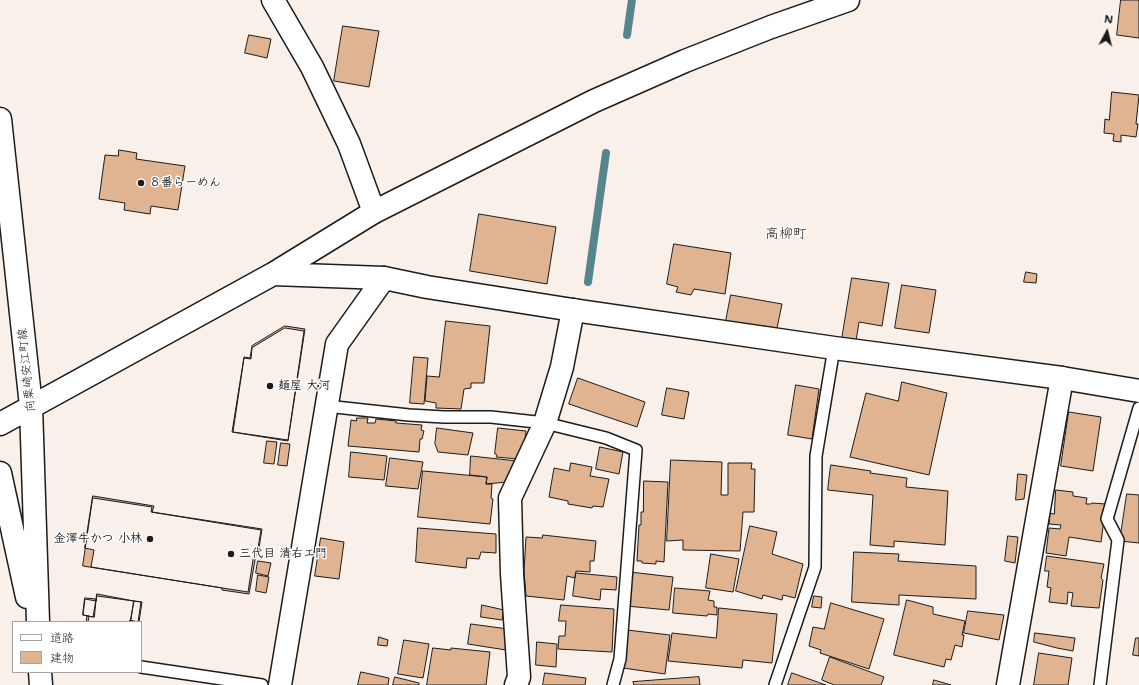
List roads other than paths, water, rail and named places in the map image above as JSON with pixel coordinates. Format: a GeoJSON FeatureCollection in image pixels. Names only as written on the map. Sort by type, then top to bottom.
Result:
{"type":"FeatureCollection","features":[{"type":"Feature","properties":{"kind":"street"},"geometry":{"type":"LineString","coordinates":[[273,0],[312,67],[329,102],[349,144],[374,212]]}},
{"type":"Feature","properties":{"kind":"street"},"geometry":{"type":"LineString","coordinates":[[0,424],[273,274],[374,212],[594,101],[685,61],[771,27],[848,0]]}},
{"type":"Feature","properties":{"kind":"street","name":"向粟崎安江町線"},"geometry":{"type":"LineString","coordinates":[[0,119],[31,406],[38,621]]}},
{"type":"Feature","properties":{"kind":"street"},"geometry":{"type":"LineString","coordinates":[[273,274],[384,278],[434,288],[573,310],[834,348],[1062,378],[1139,391]]}},
{"type":"Feature","properties":{"kind":"street"},"geometry":{"type":"LineString","coordinates":[[280,685],[337,344],[384,278]]}},
{"type":"Feature","properties":{"kind":"street"},"geometry":{"type":"LineString","coordinates":[[516,685],[519,677],[512,574],[510,498],[545,423],[562,367],[573,310]]}},
{"type":"Feature","properties":{"kind":"street"},"geometry":{"type":"LineString","coordinates":[[1008,685],[1062,378]]}},
{"type":"Feature","properties":{"kind":"street"},"geometry":{"type":"LineString","coordinates":[[0,473],[33,621]]}},
{"type":"Feature","properties":{"kind":"street"},"geometry":{"type":"LineString","coordinates":[[40,673],[41,685]]}},
{"type":"Feature","properties":{"kind":"lane"},"geometry":{"type":"LineString","coordinates":[[776,685],[815,567],[816,456],[834,348]]}},
{"type":"Feature","properties":{"kind":"lane"},"geometry":{"type":"LineString","coordinates":[[326,406],[409,416],[491,417],[545,423],[606,438],[636,450],[620,659],[613,685]]}},
{"type":"Feature","properties":{"kind":"lane"},"geometry":{"type":"LineString","coordinates":[[1100,685],[1118,540],[1108,519],[1139,408]]}},
{"type":"Feature","properties":{"kind":"lane"},"geometry":{"type":"LineString","coordinates":[[142,667],[262,685]]}},
{"type":"Feature","properties":{"kind":"waterway"},"geometry":{"type":"LineString","coordinates":[[627,35],[632,0]]}},
{"type":"Feature","properties":{"kind":"waterway"},"geometry":{"type":"LineString","coordinates":[[588,282],[606,153]]}},
{"type":"Feature","properties":{"kind":"place","name":"８番らーめん"},"geometry":{"type":"Point","coordinates":[141,183]}},
{"type":"Feature","properties":{"kind":"place","name":"麺屋 大河"},"geometry":{"type":"Point","coordinates":[270,386]}},
{"type":"Feature","properties":{"kind":"place","name":"金澤牛かつ 小林"},"geometry":{"type":"Point","coordinates":[150,539]}},
{"type":"Feature","properties":{"kind":"place","name":"三代目 清右エ門"},"geometry":{"type":"Point","coordinates":[231,554]}},
{"type":"Feature","properties":{"kind":"district","name":"高柳町"},"geometry":{"type":"Point","coordinates":[786,234]}}]}
